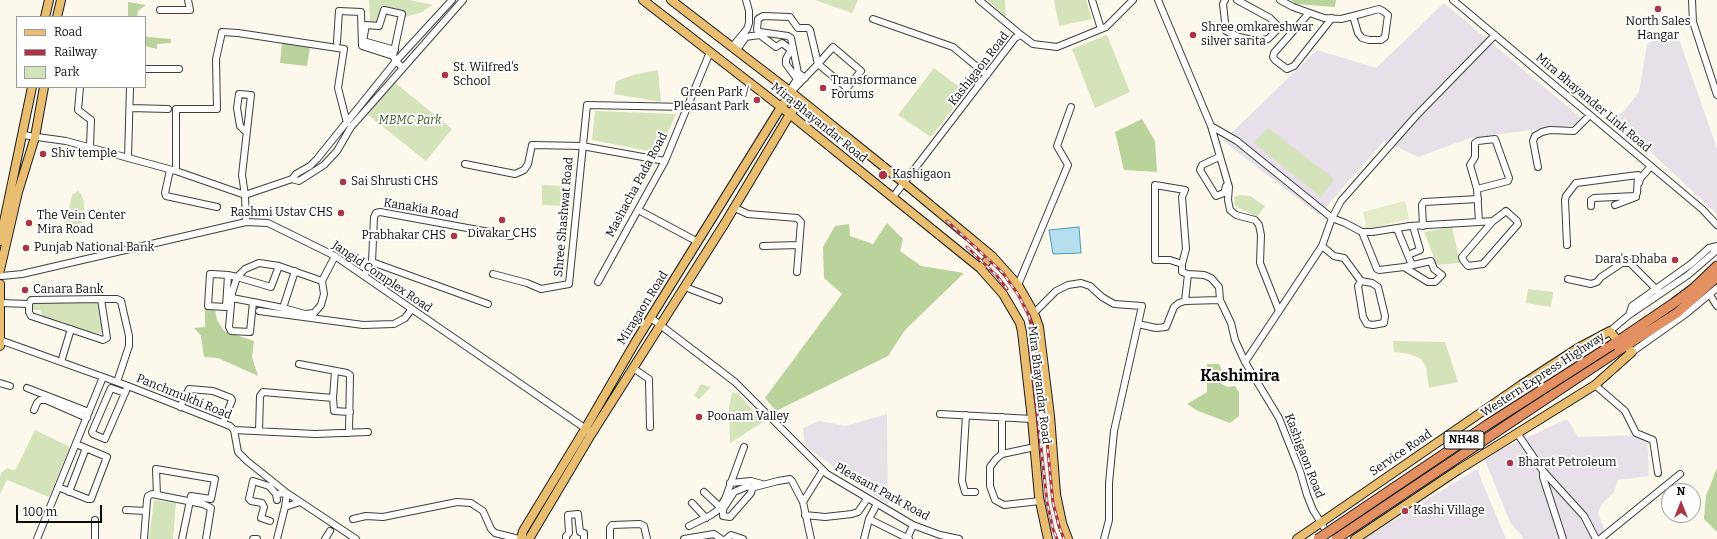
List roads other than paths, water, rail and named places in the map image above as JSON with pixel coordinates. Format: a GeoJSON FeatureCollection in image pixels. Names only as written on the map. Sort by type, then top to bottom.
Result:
{"type":"FeatureCollection","features":[{"type":"Feature","properties":{"kind":"highway","name":"Western Express Highway"},"geometry":{"type":"LineString","coordinates":[[1336,539],[1615,346],[1694,288],[1717,266]]}},
{"type":"Feature","properties":{"kind":"highway","name":"Western Express Highway"},"geometry":{"type":"LineString","coordinates":[[1318,539],[1487,425],[1615,346],[1629,349],[1676,313],[1717,277]]}},
{"type":"Feature","properties":{"kind":"main road"},"geometry":{"type":"LineString","coordinates":[[45,16],[48,0]]}},
{"type":"Feature","properties":{"kind":"main road"},"geometry":{"type":"LineString","coordinates":[[57,16],[61,0]]}},
{"type":"Feature","properties":{"kind":"main road","name":"Mira Bhayandar Road"},"geometry":{"type":"LineString","coordinates":[[643,0],[782,107],[980,268],[1003,294],[1020,323],[1032,419],[1040,501],[1048,539]]}},
{"type":"Feature","properties":{"kind":"main road"},"geometry":{"type":"LineString","coordinates":[[648,0],[740,70],[757,84],[764,93]]}},
{"type":"Feature","properties":{"kind":"main road"},"geometry":{"type":"LineString","coordinates":[[664,0],[761,75],[775,80]]}},
{"type":"Feature","properties":{"kind":"main road","name":"Mira Bhayandar Road"},"geometry":{"type":"LineString","coordinates":[[671,0],[791,92],[904,183],[992,256],[1018,285],[1034,313],[1039,327],[1050,416],[1056,494],[1062,523],[1068,539]]}},
{"type":"Feature","properties":{"kind":"main road"},"geometry":{"type":"LineString","coordinates":[[0,241],[2,221],[23,135],[32,88]]}},
{"type":"Feature","properties":{"kind":"main road"},"geometry":{"type":"LineString","coordinates":[[0,342],[0,276],[18,192],[36,136],[44,88]]}},
{"type":"Feature","properties":{"kind":"main road","name":"Miragaon Road"},"geometry":{"type":"LineString","coordinates":[[529,539],[589,431],[636,341],[652,318],[791,92]]}},
{"type":"Feature","properties":{"kind":"main road","name":"Miragaon Road"},"geometry":{"type":"LineString","coordinates":[[520,539],[523,531],[589,431],[633,368],[685,287],[735,208],[790,114],[802,101]]}},
{"type":"Feature","properties":{"kind":"main road"},"geometry":{"type":"LineString","coordinates":[[980,268],[992,256]]}},
{"type":"Feature","properties":{"kind":"main road"},"geometry":{"type":"LineString","coordinates":[[1610,331],[1615,346]]}},
{"type":"Feature","properties":{"kind":"main road","name":"Service Road"},"geometry":{"type":"LineString","coordinates":[[1297,539],[1521,385],[1578,348],[1610,331]]}},
{"type":"Feature","properties":{"kind":"main road"},"geometry":{"type":"LineString","coordinates":[[1355,539],[1458,470],[1595,385],[1629,349]]}},
{"type":"Feature","properties":{"kind":"street"},"geometry":{"type":"LineString","coordinates":[[160,10],[190,10],[188,0]]}},
{"type":"Feature","properties":{"kind":"street"},"geometry":{"type":"LineString","coordinates":[[292,180],[296,174],[310,166],[317,159],[395,56],[452,0]]}},
{"type":"Feature","properties":{"kind":"street"},"geometry":{"type":"LineString","coordinates":[[23,135],[66,141],[90,147],[173,170],[245,195],[292,180],[299,181],[324,165],[337,151],[351,127],[464,0]]}},
{"type":"Feature","properties":{"kind":"street"},"geometry":{"type":"LineString","coordinates":[[734,49],[749,23],[749,10],[746,0]]}},
{"type":"Feature","properties":{"kind":"street"},"geometry":{"type":"LineString","coordinates":[[979,0],[1021,35]]}},
{"type":"Feature","properties":{"kind":"street"},"geometry":{"type":"LineString","coordinates":[[1092,0],[1101,29]]}},
{"type":"Feature","properties":{"kind":"street","name":"Kashigaon Road"},"geometry":{"type":"LineString","coordinates":[[893,197],[1015,38],[1021,35],[1033,44],[1056,47],[1106,27],[1133,0]]}},
{"type":"Feature","properties":{"kind":"street"},"geometry":{"type":"LineString","coordinates":[[1158,0],[1211,126],[1217,158],[1226,183],[1226,191],[1220,196],[1216,196],[1200,170],[1202,165],[1217,158]]}},
{"type":"Feature","properties":{"kind":"street"},"geometry":{"type":"LineString","coordinates":[[1225,0],[1223,4],[1226,31],[1239,37],[1257,41],[1268,39],[1278,28],[1277,25],[1270,18],[1237,0]]}},
{"type":"Feature","properties":{"kind":"street"},"geometry":{"type":"LineString","coordinates":[[1280,0],[1324,18],[1341,18],[1379,9],[1388,15],[1385,37],[1381,40],[1369,40],[1362,38],[1358,33],[1353,16]]}},
{"type":"Feature","properties":{"kind":"street","name":"Mira Bhayander Link Road"},"geometry":{"type":"LineString","coordinates":[[1452,0],[1702,209],[1717,224]]}},
{"type":"Feature","properties":{"kind":"street"},"geometry":{"type":"LineString","coordinates":[[1692,0],[1693,22],[1717,95]]}},
{"type":"Feature","properties":{"kind":"street"},"geometry":{"type":"LineString","coordinates":[[395,56],[402,14],[384,10],[379,26],[366,24],[363,41],[395,56],[403,68]]}},
{"type":"Feature","properties":{"kind":"street"},"geometry":{"type":"LineString","coordinates":[[337,42],[339,11],[358,11],[362,14],[362,46],[395,56]]}},
{"type":"Feature","properties":{"kind":"street"},"geometry":{"type":"LineString","coordinates":[[1309,13],[1274,53],[1273,57],[1275,60],[1287,69],[1294,66],[1332,18]]}},
{"type":"Feature","properties":{"kind":"street"},"geometry":{"type":"LineString","coordinates":[[790,37],[760,32],[757,30],[758,19],[763,16],[790,17],[796,27],[810,30],[818,64],[847,88],[861,71],[833,47],[818,64],[805,78],[791,92]]}},
{"type":"Feature","properties":{"kind":"street"},"geometry":{"type":"LineString","coordinates":[[873,19],[953,47],[987,75]]}},
{"type":"Feature","properties":{"kind":"street"},"geometry":{"type":"LineString","coordinates":[[790,37],[796,27]]}},
{"type":"Feature","properties":{"kind":"street"},"geometry":{"type":"LineString","coordinates":[[217,207],[166,196],[165,193],[173,170],[176,109],[217,109],[216,59],[222,32],[238,33],[344,49],[338,88],[346,122],[351,127]]}},
{"type":"Feature","properties":{"kind":"street"},"geometry":{"type":"LineString","coordinates":[[734,49],[746,37],[760,35],[776,47],[782,43],[786,46],[791,51],[786,59],[786,64],[797,79],[791,92]]}},
{"type":"Feature","properties":{"kind":"street"},"geometry":{"type":"LineString","coordinates":[[1245,362],[1322,246],[1332,218],[1341,202],[1416,116],[1495,35]]}},
{"type":"Feature","properties":{"kind":"street"},"geometry":{"type":"LineString","coordinates":[[790,37],[798,73],[805,78]]}},
{"type":"Feature","properties":{"kind":"street","name":"Mashacha Pada Road"},"geometry":{"type":"LineString","coordinates":[[598,282],[665,161],[710,52]]}},
{"type":"Feature","properties":{"kind":"street"},"geometry":{"type":"LineString","coordinates":[[146,69],[179,69]]}},
{"type":"Feature","properties":{"kind":"street"},"geometry":{"type":"LineString","coordinates":[[80,88],[78,110],[91,120],[90,147]]}},
{"type":"Feature","properties":{"kind":"street"},"geometry":{"type":"LineString","coordinates":[[128,158],[130,88]]}},
{"type":"Feature","properties":{"kind":"street"},"geometry":{"type":"LineString","coordinates":[[246,132],[240,126],[237,108],[239,94],[251,95],[242,175],[245,195],[246,222]]}},
{"type":"Feature","properties":{"kind":"street","name":"Shree Shashwat Road"},"geometry":{"type":"LineString","coordinates":[[493,274],[527,283],[542,290],[569,284],[587,105],[688,107]]}},
{"type":"Feature","properties":{"kind":"street"},"geometry":{"type":"LineString","coordinates":[[1018,285],[1068,165],[1057,146],[1071,107]]}},
{"type":"Feature","properties":{"kind":"street"},"geometry":{"type":"LineString","coordinates":[[130,108],[168,109]]}},
{"type":"Feature","properties":{"kind":"street"},"geometry":{"type":"LineString","coordinates":[[1538,167],[1533,141],[1535,136],[1550,130],[1574,131],[1590,115]]}},
{"type":"Feature","properties":{"kind":"street"},"geometry":{"type":"LineString","coordinates":[[1211,126],[1236,141],[1332,218],[1362,232],[1413,226],[1493,220],[1506,211],[1518,221],[1518,224],[1483,264],[1468,266],[1462,257],[1493,220]]}},
{"type":"Feature","properties":{"kind":"street"},"geometry":{"type":"LineString","coordinates":[[1477,189],[1508,181],[1509,178],[1496,139],[1475,143],[1475,157],[1470,165],[1477,189],[1479,222]]}},
{"type":"Feature","properties":{"kind":"street","name":"Shree Shashwat Road"},"geometry":{"type":"LineString","coordinates":[[466,164],[515,174],[524,170],[528,164],[532,145],[582,146]]}},
{"type":"Feature","properties":{"kind":"street"},"geometry":{"type":"LineString","coordinates":[[582,146],[665,161]]}},
{"type":"Feature","properties":{"kind":"street"},"geometry":{"type":"LineString","coordinates":[[317,159],[324,165]]}},
{"type":"Feature","properties":{"kind":"street"},"geometry":{"type":"LineString","coordinates":[[1568,245],[1564,200],[1576,183],[1638,175],[1649,165]]}},
{"type":"Feature","properties":{"kind":"street"},"geometry":{"type":"LineString","coordinates":[[1615,205],[1638,196],[1640,179],[1649,165]]}},
{"type":"Feature","properties":{"kind":"street"},"geometry":{"type":"LineString","coordinates":[[1222,172],[1229,187],[1228,200],[1230,210],[1236,215],[1255,220],[1259,225],[1261,235],[1260,263],[1279,311]]}},
{"type":"Feature","properties":{"kind":"street"},"geometry":{"type":"LineString","coordinates":[[1591,206],[1591,200],[1594,198],[1635,196],[1637,193],[1638,175]]}},
{"type":"Feature","properties":{"kind":"street"},"geometry":{"type":"LineString","coordinates":[[1182,264],[1170,260],[1155,260],[1155,185],[1185,190],[1182,197],[1186,249],[1182,264],[1182,272],[1188,274],[1185,301]]}},
{"type":"Feature","properties":{"kind":"street"},"geometry":{"type":"LineString","coordinates":[[1423,226],[1422,205],[1424,202],[1478,199]]}},
{"type":"Feature","properties":{"kind":"street"},"geometry":{"type":"LineString","coordinates":[[735,208],[748,214],[797,218],[801,222],[797,272]]}},
{"type":"Feature","properties":{"kind":"street","name":"Kanakia Road"},"geometry":{"type":"LineString","coordinates":[[372,262],[374,217],[376,213],[380,212],[511,236]]}},
{"type":"Feature","properties":{"kind":"street"},"geometry":{"type":"LineString","coordinates":[[642,212],[698,242]]}},
{"type":"Feature","properties":{"kind":"street","name":"Jangid Complex Road"},"geometry":{"type":"LineString","coordinates":[[0,276],[22,274],[222,226],[246,222],[268,223],[335,256],[411,310],[589,431]]}},
{"type":"Feature","properties":{"kind":"street"},"geometry":{"type":"LineString","coordinates":[[1408,255],[1420,250],[1413,226]]}},
{"type":"Feature","properties":{"kind":"street"},"geometry":{"type":"LineString","coordinates":[[1397,228],[1412,265]]}},
{"type":"Feature","properties":{"kind":"street"},"geometry":{"type":"LineString","coordinates":[[1362,232],[1377,269],[1382,271],[1431,261],[1434,269],[1442,274],[1442,277],[1435,282],[1426,282],[1404,267]]}},
{"type":"Feature","properties":{"kind":"street"},"geometry":{"type":"LineString","coordinates":[[763,246],[799,245]]}},
{"type":"Feature","properties":{"kind":"street"},"geometry":{"type":"LineString","coordinates":[[1322,246],[1334,256],[1344,258],[1362,282],[1372,283],[1378,287],[1386,316],[1384,323],[1373,325],[1367,324],[1363,317],[1358,286],[1362,282]]}},
{"type":"Feature","properties":{"kind":"street"},"geometry":{"type":"LineString","coordinates":[[1610,331],[1709,248],[1717,246]]}},
{"type":"Feature","properties":{"kind":"street"},"geometry":{"type":"LineString","coordinates":[[1659,291],[1688,275],[1717,250]]}},
{"type":"Feature","properties":{"kind":"street"},"geometry":{"type":"LineString","coordinates":[[232,298],[305,314],[317,312],[324,294],[322,281],[335,256]]}},
{"type":"Feature","properties":{"kind":"street"},"geometry":{"type":"LineString","coordinates":[[364,276],[372,262],[488,304]]}},
{"type":"Feature","properties":{"kind":"street"},"geometry":{"type":"LineString","coordinates":[[1568,279],[1591,284],[1597,282],[1601,277],[1622,263],[1628,262],[1659,291]]}},
{"type":"Feature","properties":{"kind":"street"},"geometry":{"type":"LineString","coordinates":[[253,302],[250,332],[233,331],[229,327],[232,298],[237,277],[245,269],[259,263],[295,270],[322,281]]}},
{"type":"Feature","properties":{"kind":"street"},"geometry":{"type":"LineString","coordinates":[[228,276],[226,307],[209,306],[209,274],[228,276],[237,277],[271,287],[279,266]]}},
{"type":"Feature","properties":{"kind":"street"},"geometry":{"type":"LineString","coordinates":[[283,308],[295,270]]}},
{"type":"Feature","properties":{"kind":"street","name":"Kashigaon Road"},"geometry":{"type":"LineString","coordinates":[[1188,274],[1204,275],[1215,280],[1219,287],[1220,300],[1231,323],[1245,362],[1279,418],[1300,471],[1313,510],[1322,522],[1331,539]]}},
{"type":"Feature","properties":{"kind":"street"},"geometry":{"type":"LineString","coordinates":[[1034,313],[1056,291],[1068,285],[1081,283],[1090,286],[1102,297],[1114,304],[1141,306],[1114,431],[1109,483],[1109,520],[1104,539]]}},
{"type":"Feature","properties":{"kind":"street"},"geometry":{"type":"LineString","coordinates":[[685,287],[719,300]]}},
{"type":"Feature","properties":{"kind":"street"},"geometry":{"type":"LineString","coordinates":[[1629,349],[1666,329],[1717,288]]}},
{"type":"Feature","properties":{"kind":"street"},"geometry":{"type":"LineString","coordinates":[[1710,294],[1717,306]]}},
{"type":"Feature","properties":{"kind":"street"},"geometry":{"type":"LineString","coordinates":[[101,299],[107,338],[105,340],[31,316],[29,312],[29,304],[31,300],[101,299],[117,299],[121,301],[129,336],[129,346],[117,382]]}},
{"type":"Feature","properties":{"kind":"street"},"geometry":{"type":"LineString","coordinates":[[1138,324],[1163,328],[1168,324],[1174,307],[1179,303],[1185,301],[1220,300]]}},
{"type":"Feature","properties":{"kind":"street"},"geometry":{"type":"LineString","coordinates":[[0,303],[29,304]]}},
{"type":"Feature","properties":{"kind":"street"},"geometry":{"type":"LineString","coordinates":[[259,311],[362,325],[394,324],[405,318],[411,310]]}},
{"type":"Feature","properties":{"kind":"street","name":"Pleasant Park Road"},"geometry":{"type":"LineString","coordinates":[[652,318],[735,382],[823,470],[913,525],[939,537],[959,539]]}},
{"type":"Feature","properties":{"kind":"street"},"geometry":{"type":"LineString","coordinates":[[60,362],[71,329]]}},
{"type":"Feature","properties":{"kind":"street","name":"Panchmukhi Road"},"geometry":{"type":"LineString","coordinates":[[0,342],[117,382],[223,423],[234,430],[238,452],[246,461],[286,494],[356,539]]}},
{"type":"Feature","properties":{"kind":"street"},"geometry":{"type":"LineString","coordinates":[[299,364],[347,373],[350,375],[349,433]]}},
{"type":"Feature","properties":{"kind":"street"},"geometry":{"type":"LineString","coordinates":[[633,368],[649,379],[650,427]]}},
{"type":"Feature","properties":{"kind":"street"},"geometry":{"type":"LineString","coordinates":[[335,371],[334,411],[350,412]]}},
{"type":"Feature","properties":{"kind":"street"},"geometry":{"type":"LineString","coordinates":[[37,539],[103,377]]}},
{"type":"Feature","properties":{"kind":"street"},"geometry":{"type":"LineString","coordinates":[[0,383],[10,386]]}},
{"type":"Feature","properties":{"kind":"street"},"geometry":{"type":"LineString","coordinates":[[1595,385],[1625,411],[1636,433],[1653,440],[1658,473]]}},
{"type":"Feature","properties":{"kind":"street"},"geometry":{"type":"LineString","coordinates":[[83,426],[93,431],[93,434],[106,439],[128,386]]}},
{"type":"Feature","properties":{"kind":"street"},"geometry":{"type":"LineString","coordinates":[[27,388],[88,414]]}},
{"type":"Feature","properties":{"kind":"street"},"geometry":{"type":"LineString","coordinates":[[93,431],[111,388],[125,393]]}},
{"type":"Feature","properties":{"kind":"street"},"geometry":{"type":"LineString","coordinates":[[180,407],[189,389],[219,393],[232,400],[223,423]]}},
{"type":"Feature","properties":{"kind":"street"},"geometry":{"type":"LineString","coordinates":[[259,430],[260,396],[263,392],[334,398]]}},
{"type":"Feature","properties":{"kind":"street"},"geometry":{"type":"LineString","coordinates":[[34,410],[40,400],[46,400],[88,414]]}},
{"type":"Feature","properties":{"kind":"street"},"geometry":{"type":"LineString","coordinates":[[940,414],[1032,419]]}},
{"type":"Feature","properties":{"kind":"street"},"geometry":{"type":"LineString","coordinates":[[966,415],[962,481],[966,492],[975,492]]}},
{"type":"Feature","properties":{"kind":"street"},"geometry":{"type":"LineString","coordinates":[[1002,417],[1002,454]]}},
{"type":"Feature","properties":{"kind":"street"},"geometry":{"type":"LineString","coordinates":[[234,430],[259,430],[315,434],[368,432]]}},
{"type":"Feature","properties":{"kind":"street"},"geometry":{"type":"LineString","coordinates":[[1517,434],[1543,470],[1584,516],[1596,539]]}},
{"type":"Feature","properties":{"kind":"street"},"geometry":{"type":"LineString","coordinates":[[58,488],[90,500],[105,465],[107,457],[76,444]]}},
{"type":"Feature","properties":{"kind":"street"},"geometry":{"type":"LineString","coordinates":[[689,526],[711,515],[725,499],[744,447]]}},
{"type":"Feature","properties":{"kind":"street"},"geometry":{"type":"LineString","coordinates":[[1035,447],[1002,454],[990,468],[990,486],[995,500],[1004,506],[1040,501]]}},
{"type":"Feature","properties":{"kind":"street"},"geometry":{"type":"LineString","coordinates":[[69,492],[86,448]]}},
{"type":"Feature","properties":{"kind":"street"},"geometry":{"type":"LineString","coordinates":[[157,494],[156,470],[215,478],[211,499],[191,496],[182,539]]}},
{"type":"Feature","properties":{"kind":"street"},"geometry":{"type":"LineString","coordinates":[[803,502],[823,470]]}},
{"type":"Feature","properties":{"kind":"street"},"geometry":{"type":"LineString","coordinates":[[1543,470],[1543,477],[1563,539]]}},
{"type":"Feature","properties":{"kind":"street"},"geometry":{"type":"LineString","coordinates":[[1600,539],[1680,474]]}},
{"type":"Feature","properties":{"kind":"street"},"geometry":{"type":"LineString","coordinates":[[751,488],[751,493],[730,517],[723,516],[723,509],[734,492],[748,486],[751,488],[790,479],[803,502],[811,539]]}},
{"type":"Feature","properties":{"kind":"street"},"geometry":{"type":"LineString","coordinates":[[270,522],[261,518],[264,507],[262,503],[249,499],[253,482],[256,481],[266,484],[277,497],[286,494],[285,507],[277,539]]}},
{"type":"Feature","properties":{"kind":"street"},"geometry":{"type":"LineString","coordinates":[[730,483],[751,481],[764,484]]}},
{"type":"Feature","properties":{"kind":"street"},"geometry":{"type":"LineString","coordinates":[[704,492],[720,506]]}},
{"type":"Feature","properties":{"kind":"street"},"geometry":{"type":"LineString","coordinates":[[144,539],[148,496],[157,494],[203,504],[211,508],[206,539]]}},
{"type":"Feature","properties":{"kind":"street"},"geometry":{"type":"LineString","coordinates":[[805,515],[825,517],[852,514],[858,512],[867,498]]}},
{"type":"Feature","properties":{"kind":"street"},"geometry":{"type":"LineString","coordinates":[[285,507],[300,502]]}},
{"type":"Feature","properties":{"kind":"street"},"geometry":{"type":"LineString","coordinates":[[353,519],[366,516],[383,517],[456,502],[471,503],[484,511],[491,528],[495,533],[520,539]]}},
{"type":"Feature","properties":{"kind":"street"},"geometry":{"type":"LineString","coordinates":[[692,503],[706,518]]}},
{"type":"Feature","properties":{"kind":"street"},"geometry":{"type":"LineString","coordinates":[[864,539],[869,519],[877,504]]}},
{"type":"Feature","properties":{"kind":"street"},"geometry":{"type":"LineString","coordinates":[[126,510],[146,512]]}},
{"type":"Feature","properties":{"kind":"street"},"geometry":{"type":"LineString","coordinates":[[566,539],[566,536],[569,533],[568,515],[578,514],[580,532],[584,534],[584,539]]}},
{"type":"Feature","properties":{"kind":"street"},"geometry":{"type":"LineString","coordinates":[[869,519],[908,539],[913,525]]}},
{"type":"Feature","properties":{"kind":"street"},"geometry":{"type":"LineString","coordinates":[[95,520],[95,539]]}},
{"type":"Feature","properties":{"kind":"street"},"geometry":{"type":"LineString","coordinates":[[610,539],[610,528],[612,525],[640,524],[644,526],[647,539]]}},
{"type":"Feature","properties":{"kind":"street"},"geometry":{"type":"LineString","coordinates":[[325,539],[330,531]]}},
{"type":"Feature","properties":{"kind":"street"},"geometry":{"type":"LineString","coordinates":[[684,539],[714,534],[721,539]]}},
{"type":"Feature","properties":{"kind":"street"},"geometry":{"type":"LineString","coordinates":[[726,539],[731,535],[743,539]]}},
{"type":"Feature","properties":{"kind":"street"},"geometry":{"type":"LineString","coordinates":[[253,539],[257,538]]}},
{"type":"Feature","properties":{"kind":"street"},"geometry":{"type":"LineString","coordinates":[[1042,539],[1048,539]]}},
{"type":"Feature","properties":{"kind":"water"},"geometry":{"type":"Polygon","coordinates":[[[1079,227],[1081,253],[1053,254],[1049,230],[1079,227]]]}},
{"type":"Feature","properties":{"kind":"railway"},"geometry":{"type":"LineString","coordinates":[[947,221],[1003,273],[1019,296],[1029,316],[1039,361],[1053,503],[1064,539]]}},
{"type":"Feature","properties":{"kind":"railway"},"geometry":{"type":"LineString","coordinates":[[967,247],[997,276],[1007,289]]}},
{"type":"Feature","properties":{"kind":"railway"},"geometry":{"type":"LineString","coordinates":[[1030,345],[1047,502],[1053,529],[1057,539]]}},
{"type":"Feature","properties":{"kind":"place","name":"North Sales Hangar"},"geometry":{"type":"Point","coordinates":[1658,9]}},
{"type":"Feature","properties":{"kind":"place","name":"Shree omkareshwar silver sarita"},"geometry":{"type":"Point","coordinates":[1193,35]}},
{"type":"Feature","properties":{"kind":"place","name":"St. Wilfred's School"},"geometry":{"type":"Point","coordinates":[445,75]}},
{"type":"Feature","properties":{"kind":"place","name":"Transformance Forums"},"geometry":{"type":"Point","coordinates":[823,88]}},
{"type":"Feature","properties":{"kind":"place","name":"Green Park / Pleasant Park"},"geometry":{"type":"Point","coordinates":[757,100]}},
{"type":"Feature","properties":{"kind":"place","name":"Shiv temple"},"geometry":{"type":"Point","coordinates":[43,154]}},
{"type":"Feature","properties":{"kind":"place","name":"Kashigaon"},"geometry":{"type":"Point","coordinates":[883,175]}},
{"type":"Feature","properties":{"kind":"place","name":"Sai Shrusti CHS"},"geometry":{"type":"Point","coordinates":[343,182]}},
{"type":"Feature","properties":{"kind":"place","name":"Rashmi Ustav CHS"},"geometry":{"type":"Point","coordinates":[341,213]}},
{"type":"Feature","properties":{"kind":"place","name":"Divakar CHS"},"geometry":{"type":"Point","coordinates":[502,220]}},
{"type":"Feature","properties":{"kind":"place","name":"The Vein Center Mira Road"},"geometry":{"type":"Point","coordinates":[29,223]}},
{"type":"Feature","properties":{"kind":"place","name":"Prabhakar CHS"},"geometry":{"type":"Point","coordinates":[454,236]}},
{"type":"Feature","properties":{"kind":"place","name":"Punjab National Bank"},"geometry":{"type":"Point","coordinates":[26,248]}},
{"type":"Feature","properties":{"kind":"place","name":"Dara's Dhaba"},"geometry":{"type":"Point","coordinates":[1675,260]}},
{"type":"Feature","properties":{"kind":"place","name":"Canara Bank"},"geometry":{"type":"Point","coordinates":[25,290]}},
{"type":"Feature","properties":{"kind":"place","name":"Poonam Valley"},"geometry":{"type":"Point","coordinates":[699,417]}},
{"type":"Feature","properties":{"kind":"place","name":"Bharat Petroleum"},"geometry":{"type":"Point","coordinates":[1510,463]}},
{"type":"Feature","properties":{"kind":"place","name":"Kashi Village"},"geometry":{"type":"Point","coordinates":[1405,511]}},
{"type":"Feature","properties":{"kind":"district","name":"Kashimira"},"geometry":{"type":"Point","coordinates":[1240,377]}},
{"type":"Feature","properties":{"kind":"park label","name":"MBMC Park"},"geometry":{"type":"Point","coordinates":[410,121]}}]}
